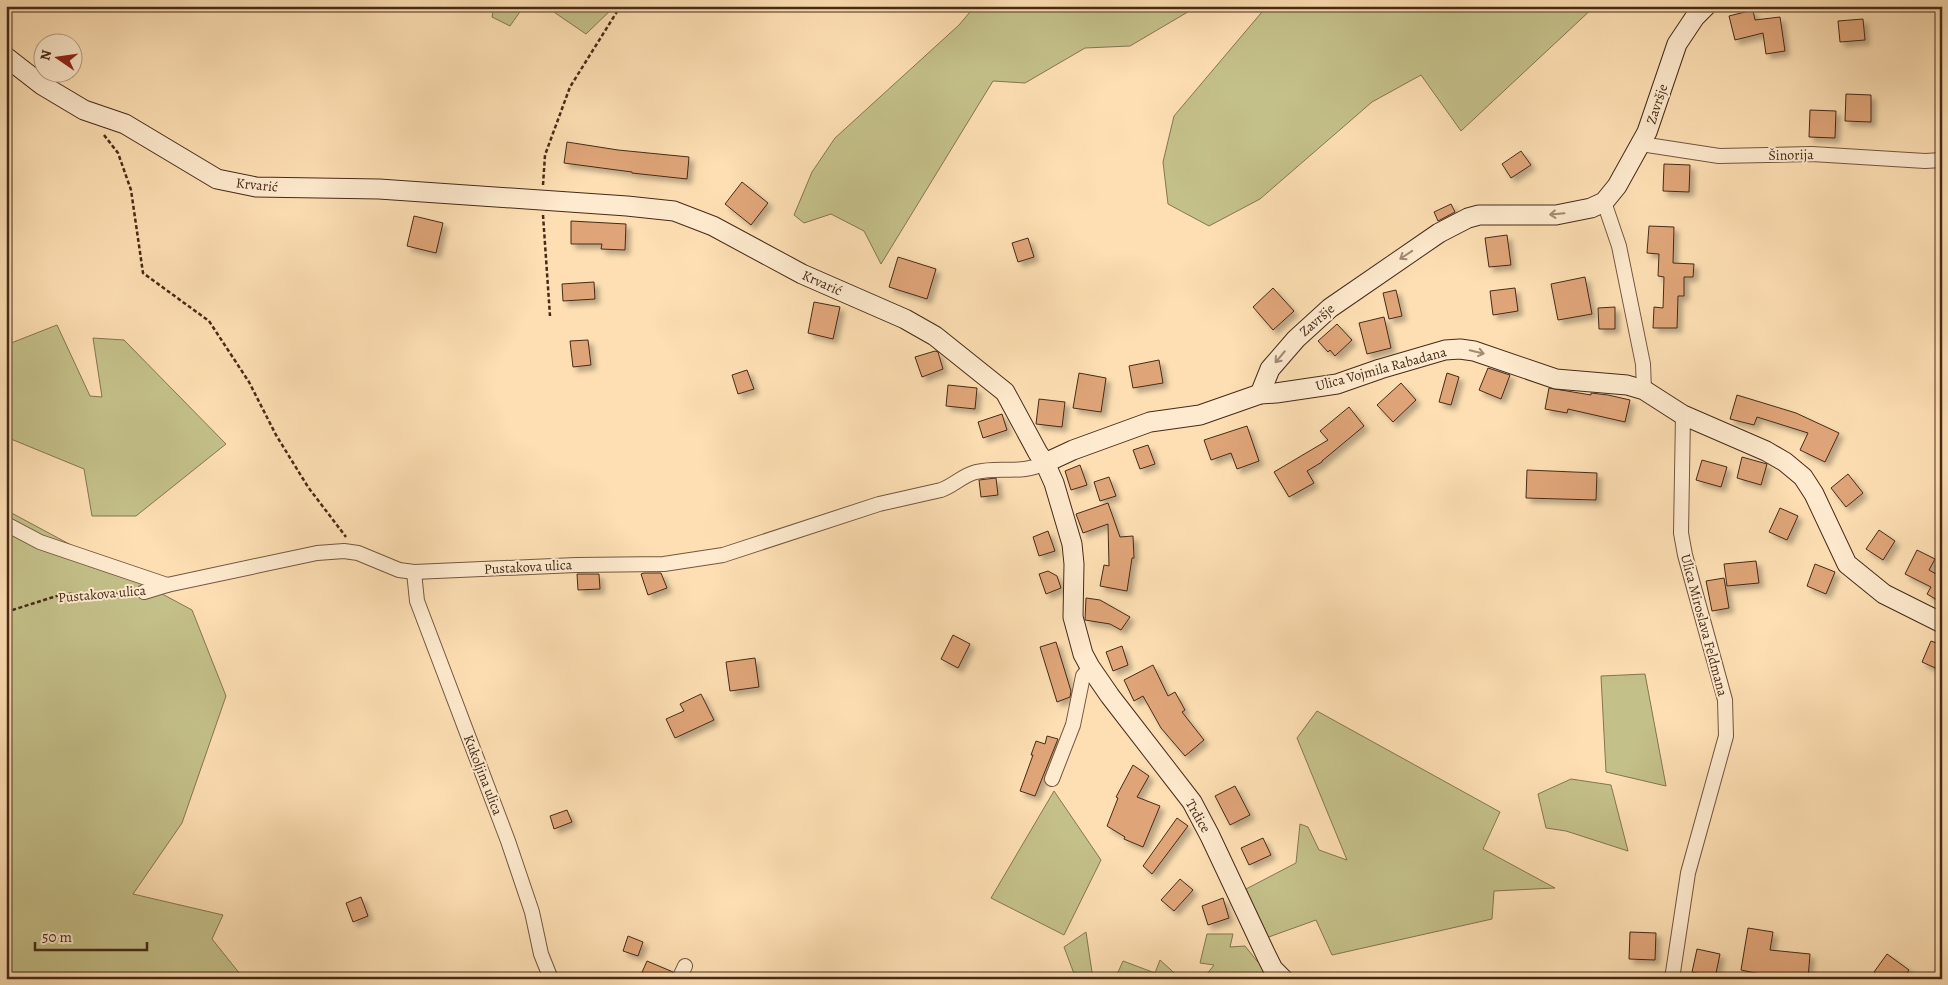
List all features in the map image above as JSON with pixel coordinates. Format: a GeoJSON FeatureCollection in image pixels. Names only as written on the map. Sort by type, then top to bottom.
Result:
{"type":"FeatureCollection","features":[{"type":"Feature","properties":{"kind":"street","name":"Završje"},"geometry":{"type":"LineString","coordinates":[[1260,394],[1270,369],[1296,339],[1323,314],[1439,233],[1468,218],[1479,215],[1556,214],[1591,208],[1604,202],[1617,186],[1641,144],[1654,114],[1677,44],[1695,17],[1706,6]]}},
{"type":"Feature","properties":{"kind":"street","name":"Krvarić"},"geometry":{"type":"LineString","coordinates":[[6,57],[42,85],[84,110],[125,124],[217,179],[256,187],[379,189],[674,211],[713,226],[802,274],[904,319],[935,336],[1005,392],[1038,453],[1046,463]]}},
{"type":"Feature","properties":{"kind":"street","name":"Šinorija"},"geometry":{"type":"LineString","coordinates":[[1641,144],[1719,156],[1812,154],[1925,161],[1942,160]]}},
{"type":"Feature","properties":{"kind":"street"},"geometry":{"type":"LineString","coordinates":[[1604,202],[1619,246],[1643,364],[1644,390]]}},
{"type":"Feature","properties":{"kind":"street","name":"Ulica Vojmila Rabadana"},"geometry":{"type":"LineString","coordinates":[[1260,394],[1337,384],[1445,350],[1460,349],[1488,355],[1556,379],[1627,385],[1644,390],[1683,415],[1766,451],[1785,462],[1802,477],[1814,494],[1847,564],[1884,594],[1942,623]]}},
{"type":"Feature","properties":{"kind":"street"},"geometry":{"type":"LineString","coordinates":[[1046,463],[1073,450],[1144,424],[1200,415],[1260,394]]}},
{"type":"Feature","properties":{"kind":"street","name":"Ulica Miroslava Feldmana"},"geometry":{"type":"LineString","coordinates":[[1672,979],[1688,873],[1726,736],[1725,700],[1685,555],[1681,533],[1683,415]]}},
{"type":"Feature","properties":{"kind":"street","name":"Pustakova ulica"},"geometry":{"type":"LineString","coordinates":[[144,592],[167,585],[317,553],[344,551],[358,553],[399,570],[414,572],[576,565],[664,564],[702,559],[879,504],[941,490],[950,487],[975,472],[1004,469],[1024,470],[1046,463]]}},
{"type":"Feature","properties":{"kind":"street","name":"Trdice"},"geometry":{"type":"LineString","coordinates":[[1046,463],[1054,483],[1072,544],[1074,564],[1073,617],[1083,654],[1090,668],[1192,802],[1273,969],[1283,979]]}},
{"type":"Feature","properties":{"kind":"street"},"geometry":{"type":"LineString","coordinates":[[6,524],[40,542],[167,585]]}},
{"type":"Feature","properties":{"kind":"street","name":"Kukoljina ulica"},"geometry":{"type":"LineString","coordinates":[[414,572],[417,601],[508,841],[532,912],[540,954],[551,979]]}},
{"type":"Feature","properties":{"kind":"street"},"geometry":{"type":"LineString","coordinates":[[1052,779],[1073,725],[1083,676],[1090,668]]}},
{"type":"Feature","properties":{"kind":"street"},"geometry":{"type":"LineString","coordinates":[[679,979],[685,966]]}},
{"type":"Feature","properties":{"kind":"path"},"geometry":{"type":"LineString","coordinates":[[550,316],[542,200],[545,155],[570,87],[618,10],[623,6]]}},
{"type":"Feature","properties":{"kind":"path"},"geometry":{"type":"LineString","coordinates":[[101,132],[118,153],[131,190],[143,273],[209,321],[254,391],[276,435],[308,487],[358,553]]}},
{"type":"Feature","properties":{"kind":"path","name":"Pustakova ulica"},"geometry":{"type":"LineString","coordinates":[[6,612],[64,594],[144,592]]}},
{"type":"Feature","properties":{"kind":"shaded area"},"geometry":{"type":"Polygon","coordinates":[[[494,6],[524,6],[510,26],[492,17],[494,6]]]}},
{"type":"Feature","properties":{"kind":"shaded area"},"geometry":{"type":"Polygon","coordinates":[[[545,6],[615,6],[586,34],[545,6]]]}},
{"type":"Feature","properties":{"kind":"shaded area"},"geometry":{"type":"Polygon","coordinates":[[[975,6],[1198,6],[1130,46],[1085,48],[1025,83],[993,81],[881,264],[864,231],[831,214],[804,223],[794,215],[812,172],[835,138],[959,25],[975,6]]]}},
{"type":"Feature","properties":{"kind":"shaded area"},"geometry":{"type":"Polygon","coordinates":[[[1267,6],[1595,6],[1461,131],[1421,75],[1372,102],[1260,199],[1209,226],[1168,204],[1163,162],[1174,116],[1267,6]]]}},
{"type":"Feature","properties":{"kind":"shaded area"},"geometry":{"type":"Polygon","coordinates":[[[57,325],[90,396],[102,397],[93,338],[124,340],[226,444],[136,516],[92,516],[84,469],[6,437],[6,345],[57,325]]]}},
{"type":"Feature","properties":{"kind":"shaded area"},"geometry":{"type":"Polygon","coordinates":[[[6,510],[192,610],[226,696],[182,823],[133,894],[223,915],[212,939],[244,979],[6,979],[6,510]]]}},
{"type":"Feature","properties":{"kind":"shaded area"},"geometry":{"type":"Polygon","coordinates":[[[1645,674],[1666,786],[1606,772],[1601,676],[1645,674]]]}},
{"type":"Feature","properties":{"kind":"shaded area"},"geometry":{"type":"Polygon","coordinates":[[[1317,711],[1500,812],[1483,849],[1555,888],[1494,891],[1492,919],[1332,955],[1316,920],[1266,938],[1246,889],[1296,863],[1300,824],[1308,827],[1319,850],[1347,860],[1297,738],[1317,711]]]}},
{"type":"Feature","properties":{"kind":"shaded area"},"geometry":{"type":"Polygon","coordinates":[[[1571,779],[1611,785],[1628,851],[1566,831],[1546,828],[1538,794],[1571,779]]]}},
{"type":"Feature","properties":{"kind":"shaded area"},"geometry":{"type":"Polygon","coordinates":[[[1054,791],[1101,860],[1064,935],[991,898],[1054,791]]]}},
{"type":"Feature","properties":{"kind":"shaded area"},"geometry":{"type":"Polygon","coordinates":[[[1086,932],[1093,979],[1076,979],[1064,947],[1086,932]]]}},
{"type":"Feature","properties":{"kind":"shaded area"},"geometry":{"type":"Polygon","coordinates":[[[1207,934],[1233,934],[1230,947],[1245,946],[1257,961],[1279,979],[1203,979],[1214,965],[1200,963],[1207,934]]]}},
{"type":"Feature","properties":{"kind":"shaded area"},"geometry":{"type":"Polygon","coordinates":[[[1160,960],[1181,979],[1115,979],[1123,961],[1155,973],[1160,960]]]}},
{"type":"Feature","properties":{"kind":"building"},"geometry":{"type":"Polygon","coordinates":[[[1753,10],[1755,20],[1780,17],[1785,51],[1766,54],[1763,33],[1735,40],[1729,16],[1753,10]]]}},
{"type":"Feature","properties":{"kind":"building"},"geometry":{"type":"Polygon","coordinates":[[[1863,19],[1865,40],[1840,42],[1838,21],[1863,19]]]}},
{"type":"Feature","properties":{"kind":"building"},"geometry":{"type":"Polygon","coordinates":[[[1846,94],[1871,95],[1871,122],[1845,121],[1846,94]]]}},
{"type":"Feature","properties":{"kind":"building"},"geometry":{"type":"Polygon","coordinates":[[[1810,110],[1836,111],[1835,138],[1809,137],[1810,110]]]}},
{"type":"Feature","properties":{"kind":"building"},"geometry":{"type":"Polygon","coordinates":[[[567,142],[618,150],[689,157],[687,179],[564,163],[567,142]]]}},
{"type":"Feature","properties":{"kind":"building"},"geometry":{"type":"Polygon","coordinates":[[[1521,151],[1531,165],[1511,178],[1502,164],[1521,151]]]}},
{"type":"Feature","properties":{"kind":"building"},"geometry":{"type":"Polygon","coordinates":[[[1664,164],[1690,165],[1689,192],[1663,191],[1664,164]]]}},
{"type":"Feature","properties":{"kind":"building"},"geometry":{"type":"Polygon","coordinates":[[[742,182],[768,203],[751,225],[725,204],[742,182]]]}},
{"type":"Feature","properties":{"kind":"building"},"geometry":{"type":"Polygon","coordinates":[[[1451,204],[1455,212],[1438,221],[1434,212],[1451,204]]]}},
{"type":"Feature","properties":{"kind":"building"},"geometry":{"type":"Polygon","coordinates":[[[414,216],[443,223],[436,253],[407,246],[414,216]]]}},
{"type":"Feature","properties":{"kind":"building"},"geometry":{"type":"Polygon","coordinates":[[[571,221],[626,224],[625,250],[601,249],[602,244],[571,244],[571,221]]]}},
{"type":"Feature","properties":{"kind":"building"},"geometry":{"type":"Polygon","coordinates":[[[1649,226],[1674,227],[1673,263],[1694,264],[1693,277],[1684,277],[1684,296],[1678,296],[1677,328],[1653,328],[1654,307],[1663,308],[1664,277],[1658,276],[1659,254],[1647,253],[1649,226]]]}},
{"type":"Feature","properties":{"kind":"building"},"geometry":{"type":"Polygon","coordinates":[[[1507,235],[1511,265],[1489,267],[1485,238],[1507,235]]]}},
{"type":"Feature","properties":{"kind":"building"},"geometry":{"type":"Polygon","coordinates":[[[1028,238],[1034,257],[1018,262],[1012,243],[1028,238]]]}},
{"type":"Feature","properties":{"kind":"building"},"geometry":{"type":"Polygon","coordinates":[[[898,257],[936,269],[927,299],[889,287],[898,257]]]}},
{"type":"Feature","properties":{"kind":"building"},"geometry":{"type":"Polygon","coordinates":[[[1585,277],[1592,314],[1558,320],[1551,284],[1585,277]]]}},
{"type":"Feature","properties":{"kind":"building"},"geometry":{"type":"Polygon","coordinates":[[[594,282],[595,299],[563,301],[562,284],[594,282]]]}},
{"type":"Feature","properties":{"kind":"building"},"geometry":{"type":"Polygon","coordinates":[[[1273,288],[1294,311],[1273,330],[1253,307],[1273,288]]]}},
{"type":"Feature","properties":{"kind":"building"},"geometry":{"type":"Polygon","coordinates":[[[1515,288],[1518,311],[1493,315],[1490,291],[1515,288]]]}},
{"type":"Feature","properties":{"kind":"building"},"geometry":{"type":"Polygon","coordinates":[[[1396,290],[1402,316],[1389,319],[1383,293],[1396,290]]]}},
{"type":"Feature","properties":{"kind":"building"},"geometry":{"type":"Polygon","coordinates":[[[814,302],[840,307],[833,339],[808,333],[814,302]]]}},
{"type":"Feature","properties":{"kind":"building"},"geometry":{"type":"Polygon","coordinates":[[[1615,307],[1615,329],[1599,329],[1598,308],[1615,307]]]}},
{"type":"Feature","properties":{"kind":"building"},"geometry":{"type":"Polygon","coordinates":[[[1384,317],[1391,348],[1367,354],[1359,323],[1384,317]]]}},
{"type":"Feature","properties":{"kind":"building"},"geometry":{"type":"Polygon","coordinates":[[[1337,324],[1352,340],[1335,356],[1330,350],[1328,352],[1318,341],[1337,324]]]}},
{"type":"Feature","properties":{"kind":"building"},"geometry":{"type":"Polygon","coordinates":[[[588,340],[591,365],[573,367],[570,341],[588,340]]]}},
{"type":"Feature","properties":{"kind":"building"},"geometry":{"type":"Polygon","coordinates":[[[935,351],[938,352],[943,369],[922,377],[915,357],[935,351]]]}},
{"type":"Feature","properties":{"kind":"building"},"geometry":{"type":"Polygon","coordinates":[[[1159,360],[1163,383],[1133,388],[1129,366],[1159,360]]]}},
{"type":"Feature","properties":{"kind":"building"},"geometry":{"type":"Polygon","coordinates":[[[1488,368],[1510,375],[1501,399],[1479,390],[1488,368]]]}},
{"type":"Feature","properties":{"kind":"building"},"geometry":{"type":"Polygon","coordinates":[[[747,370],[754,389],[738,394],[732,375],[747,370]]]}},
{"type":"Feature","properties":{"kind":"building"},"geometry":{"type":"Polygon","coordinates":[[[1079,373],[1106,378],[1101,412],[1073,408],[1079,373]]]}},
{"type":"Feature","properties":{"kind":"building"},"geometry":{"type":"Polygon","coordinates":[[[1447,373],[1459,377],[1451,405],[1439,402],[1447,373]]]}},
{"type":"Feature","properties":{"kind":"building"},"geometry":{"type":"Polygon","coordinates":[[[1401,383],[1416,400],[1393,422],[1377,405],[1401,383]]]}},
{"type":"Feature","properties":{"kind":"building"},"geometry":{"type":"Polygon","coordinates":[[[948,385],[977,388],[975,409],[946,406],[948,385]]]}},
{"type":"Feature","properties":{"kind":"building"},"geometry":{"type":"Polygon","coordinates":[[[1549,388],[1591,395],[1591,393],[1608,395],[1630,400],[1625,422],[1568,409],[1567,413],[1545,409],[1549,388]]]}},
{"type":"Feature","properties":{"kind":"building"},"geometry":{"type":"Polygon","coordinates":[[[1737,395],[1796,413],[1839,433],[1825,462],[1800,450],[1808,433],[1757,417],[1754,425],[1730,419],[1737,395]]]}},
{"type":"Feature","properties":{"kind":"building"},"geometry":{"type":"Polygon","coordinates":[[[1039,399],[1065,402],[1062,427],[1036,424],[1039,399]]]}},
{"type":"Feature","properties":{"kind":"building"},"geometry":{"type":"Polygon","coordinates":[[[1349,407],[1364,426],[1322,462],[1307,471],[1314,483],[1289,497],[1274,472],[1328,440],[1320,431],[1349,407]]]}},
{"type":"Feature","properties":{"kind":"building"},"geometry":{"type":"Polygon","coordinates":[[[1002,414],[1007,430],[983,438],[978,422],[1002,414]]]}},
{"type":"Feature","properties":{"kind":"building"},"geometry":{"type":"Polygon","coordinates":[[[1247,426],[1259,461],[1237,469],[1231,453],[1211,460],[1204,440],[1247,426]]]}},
{"type":"Feature","properties":{"kind":"building"},"geometry":{"type":"Polygon","coordinates":[[[1148,445],[1155,464],[1140,469],[1133,450],[1148,445]]]}},
{"type":"Feature","properties":{"kind":"building"},"geometry":{"type":"Polygon","coordinates":[[[1742,457],[1767,464],[1761,485],[1737,478],[1742,457]]]}},
{"type":"Feature","properties":{"kind":"building"},"geometry":{"type":"Polygon","coordinates":[[[1702,460],[1727,467],[1721,487],[1696,480],[1702,460]]]}},
{"type":"Feature","properties":{"kind":"building"},"geometry":{"type":"Polygon","coordinates":[[[1080,465],[1087,485],[1071,490],[1065,471],[1080,465]]]}},
{"type":"Feature","properties":{"kind":"building"},"geometry":{"type":"Polygon","coordinates":[[[1527,470],[1597,473],[1596,500],[1526,498],[1527,470]]]}},
{"type":"Feature","properties":{"kind":"building"},"geometry":{"type":"Polygon","coordinates":[[[1848,474],[1863,493],[1846,507],[1831,488],[1848,474]]]}},
{"type":"Feature","properties":{"kind":"building"},"geometry":{"type":"Polygon","coordinates":[[[1109,477],[1116,496],[1100,501],[1094,482],[1109,477]]]}},
{"type":"Feature","properties":{"kind":"building"},"geometry":{"type":"Polygon","coordinates":[[[996,478],[998,495],[981,497],[979,480],[996,478]]]}},
{"type":"Feature","properties":{"kind":"building"},"geometry":{"type":"Polygon","coordinates":[[[1108,503],[1120,537],[1133,536],[1134,558],[1132,558],[1127,591],[1100,586],[1104,565],[1109,566],[1108,524],[1083,533],[1076,514],[1108,503]]]}},
{"type":"Feature","properties":{"kind":"building"},"geometry":{"type":"Polygon","coordinates":[[[1780,508],[1798,516],[1787,540],[1769,532],[1780,508]]]}},
{"type":"Feature","properties":{"kind":"building"},"geometry":{"type":"Polygon","coordinates":[[[1879,530],[1895,541],[1883,560],[1866,549],[1879,530]]]}},
{"type":"Feature","properties":{"kind":"building"},"geometry":{"type":"Polygon","coordinates":[[[1048,531],[1055,551],[1039,556],[1033,537],[1048,531]]]}},
{"type":"Feature","properties":{"kind":"building"},"geometry":{"type":"Polygon","coordinates":[[[1917,550],[1935,559],[1929,570],[1938,575],[1942,569],[1942,603],[1927,594],[1931,587],[1905,574],[1917,550]]]}},
{"type":"Feature","properties":{"kind":"building"},"geometry":{"type":"Polygon","coordinates":[[[1756,561],[1759,583],[1727,586],[1724,564],[1756,561]]]}},
{"type":"Feature","properties":{"kind":"building"},"geometry":{"type":"Polygon","coordinates":[[[1815,564],[1835,572],[1826,594],[1807,586],[1815,564]]]}},
{"type":"Feature","properties":{"kind":"building"},"geometry":{"type":"Polygon","coordinates":[[[1048,571],[1057,576],[1061,588],[1046,594],[1039,574],[1048,571]]]}},
{"type":"Feature","properties":{"kind":"building"},"geometry":{"type":"Polygon","coordinates":[[[661,573],[667,588],[648,595],[641,574],[661,573]]]}},
{"type":"Feature","properties":{"kind":"building"},"geometry":{"type":"Polygon","coordinates":[[[577,574],[599,574],[600,589],[578,590],[577,574]]]}},
{"type":"Feature","properties":{"kind":"building"},"geometry":{"type":"Polygon","coordinates":[[[1724,578],[1729,608],[1712,611],[1706,581],[1724,578]]]}},
{"type":"Feature","properties":{"kind":"building"},"geometry":{"type":"Polygon","coordinates":[[[1086,598],[1100,600],[1130,617],[1121,630],[1110,624],[1085,620],[1086,598]]]}},
{"type":"Feature","properties":{"kind":"building"},"geometry":{"type":"Polygon","coordinates":[[[953,635],[970,644],[958,668],[941,659],[953,635]]]}},
{"type":"Feature","properties":{"kind":"building"},"geometry":{"type":"Polygon","coordinates":[[[1931,641],[1942,645],[1942,671],[1922,662],[1931,641]]]}},
{"type":"Feature","properties":{"kind":"building"},"geometry":{"type":"Polygon","coordinates":[[[1056,642],[1071,691],[1070,697],[1057,702],[1040,647],[1056,642]]]}},
{"type":"Feature","properties":{"kind":"building"},"geometry":{"type":"Polygon","coordinates":[[[1122,646],[1128,665],[1113,671],[1106,652],[1122,646]]]}},
{"type":"Feature","properties":{"kind":"building"},"geometry":{"type":"Polygon","coordinates":[[[755,658],[759,687],[730,691],[726,662],[755,658]]]}},
{"type":"Feature","properties":{"kind":"building"},"geometry":{"type":"Polygon","coordinates":[[[1153,665],[1168,696],[1175,692],[1185,710],[1182,712],[1204,740],[1185,756],[1161,728],[1143,696],[1134,701],[1124,680],[1153,665]]]}},
{"type":"Feature","properties":{"kind":"building"},"geometry":{"type":"Polygon","coordinates":[[[701,694],[714,720],[675,738],[666,719],[684,711],[680,704],[701,694]]]}},
{"type":"Feature","properties":{"kind":"building"},"geometry":{"type":"Polygon","coordinates":[[[1047,736],[1058,739],[1035,796],[1020,791],[1036,741],[1045,744],[1047,736]]]}},
{"type":"Feature","properties":{"kind":"building"},"geometry":{"type":"Polygon","coordinates":[[[1133,765],[1149,776],[1137,797],[1160,806],[1143,847],[1124,839],[1125,837],[1107,826],[1118,798],[1116,797],[1133,765]]]}},
{"type":"Feature","properties":{"kind":"building"},"geometry":{"type":"Polygon","coordinates":[[[1235,786],[1250,815],[1230,825],[1215,796],[1235,786]]]}},
{"type":"Feature","properties":{"kind":"building"},"geometry":{"type":"Polygon","coordinates":[[[567,810],[572,822],[554,829],[550,816],[567,810]]]}},
{"type":"Feature","properties":{"kind":"building"},"geometry":{"type":"Polygon","coordinates":[[[1177,818],[1188,826],[1152,874],[1143,866],[1177,818]]]}},
{"type":"Feature","properties":{"kind":"building"},"geometry":{"type":"Polygon","coordinates":[[[1263,838],[1271,855],[1249,865],[1241,848],[1263,838]]]}},
{"type":"Feature","properties":{"kind":"building"},"geometry":{"type":"Polygon","coordinates":[[[1180,879],[1193,890],[1174,911],[1161,900],[1180,879]]]}},
{"type":"Feature","properties":{"kind":"building"},"geometry":{"type":"Polygon","coordinates":[[[361,897],[368,916],[353,922],[346,903],[361,897]]]}},
{"type":"Feature","properties":{"kind":"building"},"geometry":{"type":"Polygon","coordinates":[[[1223,898],[1229,918],[1208,925],[1202,906],[1223,898]]]}},
{"type":"Feature","properties":{"kind":"building"},"geometry":{"type":"Polygon","coordinates":[[[1748,928],[1773,932],[1770,950],[1810,954],[1808,979],[1785,979],[1741,970],[1748,928]]]}},
{"type":"Feature","properties":{"kind":"building"},"geometry":{"type":"Polygon","coordinates":[[[1630,932],[1656,933],[1655,960],[1629,959],[1630,932]]]}},
{"type":"Feature","properties":{"kind":"building"},"geometry":{"type":"Polygon","coordinates":[[[628,936],[643,942],[638,956],[623,951],[628,936]]]}},
{"type":"Feature","properties":{"kind":"building"},"geometry":{"type":"Polygon","coordinates":[[[1697,949],[1720,954],[1715,978],[1692,972],[1697,949]]]}},
{"type":"Feature","properties":{"kind":"building"},"geometry":{"type":"Polygon","coordinates":[[[1887,954],[1909,970],[1903,979],[1883,979],[1874,972],[1887,954]]]}},
{"type":"Feature","properties":{"kind":"building"},"geometry":{"type":"Polygon","coordinates":[[[647,961],[673,972],[670,979],[639,979],[647,961]]]}}]}
